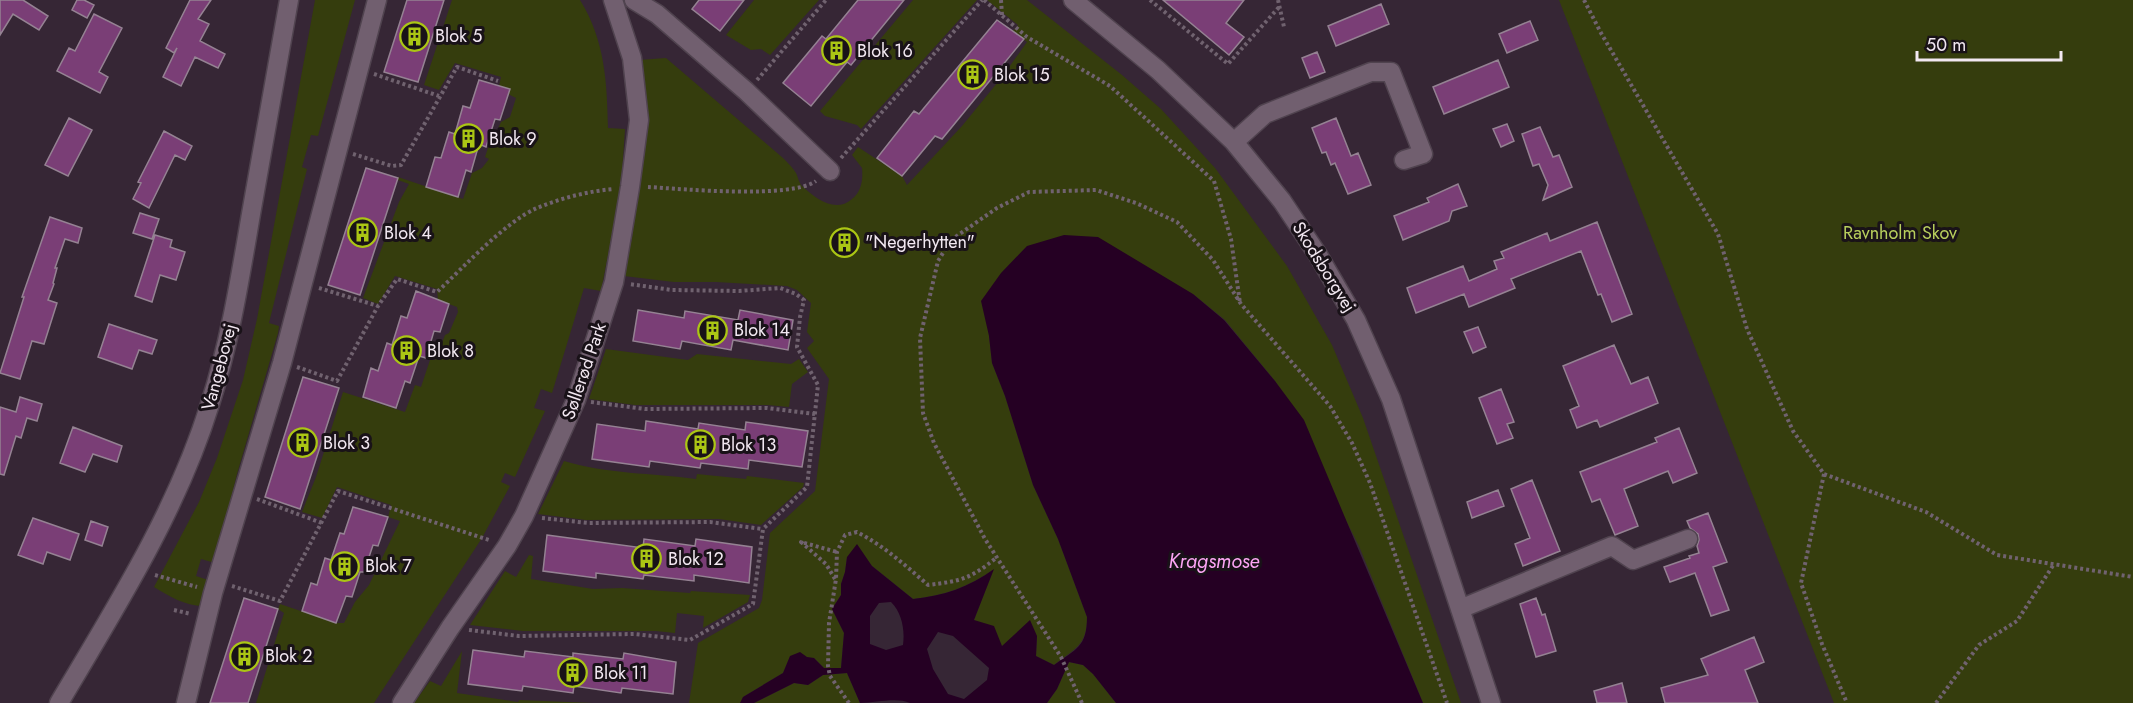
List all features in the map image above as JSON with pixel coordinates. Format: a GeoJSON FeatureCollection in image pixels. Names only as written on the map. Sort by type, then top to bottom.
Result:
{"type":"FeatureCollection","features":[{"type":"Feature","properties":{"kind":"street","name":"Vangebovej"},"geometry":{"type":"LineString","coordinates":[[59,703],[137,569],[179,486],[210,406],[230,336],[289,0]]}},
{"type":"Feature","properties":{"kind":"street"},"geometry":{"type":"LineString","coordinates":[[186,703],[215,587],[282,363],[377,0]]}},
{"type":"Feature","properties":{"kind":"street","name":"Søllerød Park"},"geometry":{"type":"LineString","coordinates":[[402,703],[507,546],[524,516],[576,400],[614,282],[639,120],[632,58],[613,0]]}},
{"type":"Feature","properties":{"kind":"street"},"geometry":{"type":"LineString","coordinates":[[634,0],[657,14],[746,92],[830,171]]}},
{"type":"Feature","properties":{"kind":"street","name":"Skodsborgvej"},"geometry":{"type":"LineString","coordinates":[[1073,0],[1158,70],[1234,142],[1282,201],[1318,255],[1356,320],[1390,399],[1491,703]]}},
{"type":"Feature","properties":{"kind":"street"},"geometry":{"type":"LineString","coordinates":[[1234,142],[1266,114],[1371,72],[1391,72],[1423,154],[1404,160]]}},
{"type":"Feature","properties":{"kind":"street"},"geometry":{"type":"LineString","coordinates":[[1460,609],[1612,546],[1633,560],[1688,539]]}},
{"type":"Feature","properties":{"kind":"path"},"geometry":{"type":"LineString","coordinates":[[746,92],[826,0]]}},
{"type":"Feature","properties":{"kind":"path"},"geometry":{"type":"LineString","coordinates":[[282,363],[337,381],[378,306],[397,279],[437,292],[513,223],[536,208],[597,190],[630,187],[777,191],[809,186],[830,171],[983,0],[1027,37],[1110,86],[1214,181],[1231,239],[1240,304]]}},
{"type":"Feature","properties":{"kind":"path"},"geometry":{"type":"LineString","coordinates":[[1001,0],[1002,15]]}},
{"type":"Feature","properties":{"kind":"path"},"geometry":{"type":"LineString","coordinates":[[1150,0],[1228,64],[1280,6]]}},
{"type":"Feature","properties":{"kind":"path"},"geometry":{"type":"LineString","coordinates":[[1278,0],[1284,27]]}},
{"type":"Feature","properties":{"kind":"path"},"geometry":{"type":"LineString","coordinates":[[1584,0],[1718,234],[1747,329],[1792,431],[1824,474],[1926,512],[1997,555],[2133,577]]}},
{"type":"Feature","properties":{"kind":"path"},"geometry":{"type":"LineString","coordinates":[[338,149],[392,166],[401,165],[457,67],[498,81]]}},
{"type":"Feature","properties":{"kind":"path"},"geometry":{"type":"LineString","coordinates":[[359,70],[440,96]]}},
{"type":"Feature","properties":{"kind":"path"},"geometry":{"type":"LineString","coordinates":[[1082,703],[1061,657],[996,558],[934,443],[922,413],[920,338],[938,261],[951,240],[997,208],[1029,192],[1096,190],[1136,203],[1177,222],[1213,260],[1240,304],[1330,406],[1352,443],[1371,483],[1447,703]]}},
{"type":"Feature","properties":{"kind":"path"},"geometry":{"type":"LineString","coordinates":[[450,628],[519,636],[634,634],[690,640],[753,604],[762,529],[807,487],[818,385],[797,347],[804,300],[780,288],[739,291],[672,290],[614,282]]}},
{"type":"Feature","properties":{"kind":"path"},"geometry":{"type":"LineString","coordinates":[[302,283],[378,306]]}},
{"type":"Feature","properties":{"kind":"path"},"geometry":{"type":"LineString","coordinates":[[576,400],[645,409],[767,408],[815,414]]}},
{"type":"Feature","properties":{"kind":"path"},"geometry":{"type":"LineString","coordinates":[[1824,474],[1801,583],[1822,644],[1847,703]]}},
{"type":"Feature","properties":{"kind":"path"},"geometry":{"type":"LineString","coordinates":[[137,569],[280,601],[338,491],[507,546]]}},
{"type":"Feature","properties":{"kind":"path"},"geometry":{"type":"LineString","coordinates":[[242,493],[322,523]]}},
{"type":"Feature","properties":{"kind":"path"},"geometry":{"type":"LineString","coordinates":[[524,516],[588,522],[710,522],[762,529]]}},
{"type":"Feature","properties":{"kind":"path"},"geometry":{"type":"LineString","coordinates":[[849,703],[830,676],[828,666],[829,623],[836,579],[837,552],[845,535],[857,532],[893,554],[928,585],[955,582],[974,575],[996,558]]}},
{"type":"Feature","properties":{"kind":"path"},"geometry":{"type":"LineString","coordinates":[[836,579],[826,564],[801,542],[837,552]]}},
{"type":"Feature","properties":{"kind":"path"},"geometry":{"type":"LineString","coordinates":[[1936,703],[1979,645],[2017,621],[2054,564]]}},
{"type":"Feature","properties":{"kind":"green space"},"geometry":{"type":"Polygon","coordinates":[[[315,0],[355,0],[318,136],[311,135],[302,167],[307,169],[269,323],[279,326],[278,333],[237,474],[215,563],[201,559],[196,576],[211,581],[203,606],[190,604],[177,600],[154,587],[199,502],[217,458],[243,380],[257,319],[315,0]]]}},
{"type":"Feature","properties":{"kind":"green space"},"geometry":{"type":"Polygon","coordinates":[[[452,0],[580,0],[588,15],[595,30],[603,62],[608,128],[625,129],[621,188],[601,291],[584,288],[552,393],[541,389],[534,408],[545,411],[515,477],[505,473],[501,482],[510,486],[482,538],[374,703],[256,703],[284,613],[278,609],[280,604],[336,623],[344,623],[355,602],[369,585],[400,521],[388,517],[391,505],[337,487],[322,518],[302,512],[316,477],[343,392],[405,412],[415,385],[421,387],[430,360],[435,360],[458,312],[457,307],[438,300],[437,289],[395,276],[378,304],[363,298],[399,202],[409,184],[398,180],[398,177],[463,199],[472,173],[482,168],[489,159],[485,157],[493,133],[496,133],[501,122],[510,117],[516,98],[499,86],[501,77],[455,63],[439,90],[424,85],[452,0]]]}},
{"type":"Feature","properties":{"kind":"green space"},"geometry":{"type":"Polygon","coordinates":[[[754,0],[819,0],[770,55],[761,49],[751,50],[726,35],[754,0]]]}},
{"type":"Feature","properties":{"kind":"green space"},"geometry":{"type":"Polygon","coordinates":[[[913,0],[977,0],[861,129],[857,125],[825,116],[820,111],[913,0]]]}},
{"type":"Feature","properties":{"kind":"green space"},"geometry":{"type":"Polygon","coordinates":[[[987,0],[1027,0],[1161,109],[1215,168],[1287,266],[1332,345],[1363,418],[1461,703],[1423,703],[1359,546],[1275,381],[1225,320],[1193,294],[989,336],[992,363],[1005,396],[1033,485],[1058,539],[1087,617],[1085,634],[1074,650],[1054,665],[1036,656],[1037,636],[1002,646],[974,620],[993,570],[955,590],[913,599],[872,566],[847,557],[841,595],[832,609],[844,633],[841,668],[824,668],[814,658],[790,657],[783,673],[743,697],[741,703],[689,703],[698,643],[759,608],[762,600],[770,533],[815,491],[829,379],[807,348],[814,341],[807,332],[811,303],[797,290],[787,286],[674,282],[624,276],[632,238],[638,187],[639,60],[666,58],[783,158],[807,191],[825,203],[839,205],[852,199],[860,189],[862,168],[852,155],[858,147],[902,176],[907,185],[962,126],[1002,77],[1027,42],[1013,31],[1018,25],[987,0]]]}},
{"type":"Feature","properties":{"kind":"green space","name":"Ravnholm Skov"},"geometry":{"type":"Polygon","coordinates":[[[1559,0],[2133,0],[2133,703],[1834,703],[1559,0]]]}},
{"type":"Feature","properties":{"kind":"green space"},"geometry":{"type":"Polygon","coordinates":[[[606,349],[688,360],[697,354],[791,364],[799,359],[808,372],[792,384],[789,407],[635,405],[589,399],[606,349]]]}},
{"type":"Feature","properties":{"kind":"green space"},"geometry":{"type":"Polygon","coordinates":[[[564,461],[613,471],[696,479],[697,474],[746,479],[747,476],[804,483],[803,487],[761,525],[719,519],[586,520],[538,514],[564,461]]]}},
{"type":"Feature","properties":{"kind":"green space"},"geometry":{"type":"Polygon","coordinates":[[[529,555],[533,556],[531,579],[593,589],[622,588],[750,595],[748,602],[703,628],[704,616],[677,613],[675,633],[523,631],[470,625],[505,571],[516,577],[529,555]]]}},
{"type":"Feature","properties":{"kind":"green space"},"geometry":{"type":"Polygon","coordinates":[[[462,651],[457,693],[518,702],[519,700],[593,703],[414,703],[430,681],[441,686],[462,651]]]}},
{"type":"Feature","properties":{"kind":"green space"},"geometry":{"type":"Polygon","coordinates":[[[1069,662],[1083,665],[1116,703],[1047,703],[1057,689],[1069,662]]]}},
{"type":"Feature","properties":{"kind":"green space"},"geometry":{"type":"Polygon","coordinates":[[[847,673],[860,703],[754,703],[794,683],[808,685],[823,675],[847,673]]]}},
{"type":"Feature","properties":{"kind":"water","name":"Kragsmose"},"geometry":{"type":"Polygon","coordinates":[[[1064,235],[1098,237],[1193,294],[1224,320],[1304,420],[1423,703],[1116,703],[1083,665],[1069,662],[1057,689],[1047,703],[910,703],[892,700],[860,703],[847,673],[823,675],[808,685],[794,683],[754,703],[740,703],[743,697],[783,673],[790,656],[800,652],[807,657],[814,658],[824,668],[841,668],[844,633],[832,609],[841,595],[847,557],[857,544],[872,566],[913,599],[956,590],[994,569],[974,620],[994,626],[1002,646],[1030,620],[1037,636],[1036,656],[1054,665],[1079,646],[1085,635],[1087,617],[1058,539],[1033,485],[1005,396],[992,363],[981,301],[1001,273],[1027,246],[1064,235]],[[891,602],[879,603],[870,616],[870,644],[886,650],[903,645],[902,622],[891,602]],[[938,632],[927,649],[933,669],[948,694],[964,699],[987,680],[989,668],[953,636],[938,632]]]}},
{"type":"Feature","properties":{"kind":"building"},"geometry":{"type":"Polygon","coordinates":[[[0,0],[23,0],[48,16],[39,30],[13,14],[0,35],[0,0]]]}},
{"type":"Feature","properties":{"kind":"building"},"geometry":{"type":"Polygon","coordinates":[[[77,0],[84,0],[94,5],[87,18],[72,10],[77,0]]]}},
{"type":"Feature","properties":{"kind":"building"},"geometry":{"type":"Polygon","coordinates":[[[190,0],[211,0],[198,19],[209,24],[200,41],[225,54],[218,68],[195,57],[181,86],[163,77],[177,48],[174,53],[166,48],[190,0]]]}},
{"type":"Feature","properties":{"kind":"building","name":"Blok 5"},"geometry":{"type":"Polygon","coordinates":[[[407,0],[444,0],[418,82],[384,72],[407,0]]]}},
{"type":"Feature","properties":{"kind":"building"},"geometry":{"type":"Polygon","coordinates":[[[699,0],[744,0],[720,31],[692,9],[699,0]]]}},
{"type":"Feature","properties":{"kind":"building","name":"Blok 16"},"geometry":{"type":"Polygon","coordinates":[[[858,0],[904,0],[851,65],[847,62],[811,106],[783,83],[822,36],[826,39],[858,0]]]}},
{"type":"Feature","properties":{"kind":"building"},"geometry":{"type":"Polygon","coordinates":[[[1163,0],[1244,0],[1226,23],[1244,37],[1229,55],[1163,0]]]}},
{"type":"Feature","properties":{"kind":"building"},"geometry":{"type":"Polygon","coordinates":[[[1381,4],[1389,24],[1336,46],[1328,26],[1381,4]]]}},
{"type":"Feature","properties":{"kind":"building"},"geometry":{"type":"Polygon","coordinates":[[[94,14],[122,28],[99,72],[108,77],[100,93],[57,71],[69,48],[75,51],[94,14]]]}},
{"type":"Feature","properties":{"kind":"building","name":"Blok 15"},"geometry":{"type":"Polygon","coordinates":[[[997,20],[1024,39],[942,139],[935,136],[902,176],[877,158],[914,111],[919,114],[997,20]]]}},
{"type":"Feature","properties":{"kind":"building"},"geometry":{"type":"Polygon","coordinates":[[[1530,21],[1538,40],[1507,53],[1499,34],[1530,21]]]}},
{"type":"Feature","properties":{"kind":"building"},"geometry":{"type":"Polygon","coordinates":[[[1317,52],[1325,72],[1310,78],[1302,58],[1317,52]]]}},
{"type":"Feature","properties":{"kind":"building"},"geometry":{"type":"Polygon","coordinates":[[[1498,60],[1509,87],[1444,114],[1433,87],[1498,60]]]}},
{"type":"Feature","properties":{"kind":"building","name":"Blok 9"},"geometry":{"type":"Polygon","coordinates":[[[479,80],[510,89],[500,120],[495,119],[486,147],[479,144],[471,172],[466,170],[458,197],[426,187],[435,157],[441,158],[449,132],[455,134],[463,106],[470,108],[479,80]]]}},
{"type":"Feature","properties":{"kind":"building"},"geometry":{"type":"Polygon","coordinates":[[[69,118],[92,130],[68,176],[45,165],[69,118]]]}},
{"type":"Feature","properties":{"kind":"building"},"geometry":{"type":"Polygon","coordinates":[[[1336,118],[1351,156],[1358,153],[1371,185],[1348,194],[1335,163],[1331,165],[1326,152],[1322,153],[1312,128],[1336,118]]]}},
{"type":"Feature","properties":{"kind":"building"},"geometry":{"type":"Polygon","coordinates":[[[1507,124],[1514,141],[1501,147],[1493,129],[1507,124]]]}},
{"type":"Feature","properties":{"kind":"building"},"geometry":{"type":"Polygon","coordinates":[[[1540,127],[1553,157],[1559,155],[1572,187],[1543,200],[1548,185],[1539,164],[1533,166],[1522,134],[1540,127]]]}},
{"type":"Feature","properties":{"kind":"building"},"geometry":{"type":"Polygon","coordinates":[[[164,131],[192,146],[185,160],[175,155],[149,208],[133,199],[141,183],[138,182],[164,131]]]}},
{"type":"Feature","properties":{"kind":"building","name":"Blok 4"},"geometry":{"type":"Polygon","coordinates":[[[366,168],[398,178],[360,295],[328,285],[366,168]]]}},
{"type":"Feature","properties":{"kind":"building"},"geometry":{"type":"Polygon","coordinates":[[[1458,184],[1467,206],[1452,211],[1449,221],[1403,240],[1394,216],[1429,202],[1427,198],[1458,184]]]}},
{"type":"Feature","properties":{"kind":"building"},"geometry":{"type":"Polygon","coordinates":[[[140,213],[159,219],[152,239],[133,233],[140,213]]]}},
{"type":"Feature","properties":{"kind":"building"},"geometry":{"type":"Polygon","coordinates":[[[50,217],[82,228],[78,243],[65,239],[55,268],[57,268],[54,284],[48,300],[57,303],[44,344],[32,341],[20,379],[0,373],[24,297],[22,297],[50,217]]]}},
{"type":"Feature","properties":{"kind":"building"},"geometry":{"type":"Polygon","coordinates":[[[1597,222],[1632,314],[1612,322],[1601,294],[1598,295],[1581,251],[1511,279],[1515,288],[1469,307],[1464,294],[1416,313],[1407,288],[1463,266],[1469,281],[1497,269],[1494,261],[1504,258],[1501,252],[1547,233],[1550,241],[1597,222]]]}},
{"type":"Feature","properties":{"kind":"building","name":"\"Negerhytten\""},"geometry":{"type":"Polygon","coordinates":[[[843,233],[852,236],[853,246],[844,252],[836,248],[834,238],[843,233]]]}},
{"type":"Feature","properties":{"kind":"building"},"geometry":{"type":"Polygon","coordinates":[[[155,235],[172,240],[170,247],[185,252],[176,280],[160,275],[152,302],[135,296],[155,235]]]}},
{"type":"Feature","properties":{"kind":"building","name":"Blok 8"},"geometry":{"type":"Polygon","coordinates":[[[416,291],[449,304],[440,332],[434,331],[426,358],[419,356],[410,383],[405,381],[396,408],[363,397],[371,368],[378,371],[387,343],[392,345],[401,316],[407,318],[416,291]]]}},
{"type":"Feature","properties":{"kind":"building","name":"Blok 14"},"geometry":{"type":"Polygon","coordinates":[[[638,310],[684,318],[685,311],[738,320],[740,310],[793,320],[788,350],[733,340],[731,350],[682,341],[680,349],[633,341],[638,310]]]}},
{"type":"Feature","properties":{"kind":"building"},"geometry":{"type":"Polygon","coordinates":[[[109,324],[157,340],[152,354],[139,350],[132,369],[98,357],[109,324]]]}},
{"type":"Feature","properties":{"kind":"building"},"geometry":{"type":"Polygon","coordinates":[[[1478,327],[1486,347],[1473,353],[1464,332],[1478,327]]]}},
{"type":"Feature","properties":{"kind":"building"},"geometry":{"type":"Polygon","coordinates":[[[1614,345],[1631,384],[1648,377],[1658,403],[1600,427],[1597,420],[1577,428],[1570,410],[1579,406],[1563,366],[1614,345]]]}},
{"type":"Feature","properties":{"kind":"building","name":"Blok 3"},"geometry":{"type":"Polygon","coordinates":[[[303,377],[339,388],[300,509],[265,497],[303,377]]]}},
{"type":"Feature","properties":{"kind":"building"},"geometry":{"type":"Polygon","coordinates":[[[1501,389],[1514,422],[1507,424],[1513,438],[1497,444],[1479,398],[1501,389]]]}},
{"type":"Feature","properties":{"kind":"building"},"geometry":{"type":"Polygon","coordinates":[[[20,397],[42,404],[37,421],[27,418],[21,438],[16,436],[4,475],[0,474],[0,407],[16,412],[20,397]]]}},
{"type":"Feature","properties":{"kind":"building","name":"Blok 13"},"geometry":{"type":"Polygon","coordinates":[[[646,421],[698,429],[699,423],[745,430],[746,422],[808,431],[802,467],[749,460],[748,469],[701,463],[700,468],[650,461],[649,467],[592,459],[597,424],[645,431],[646,421]]]}},
{"type":"Feature","properties":{"kind":"building"},"geometry":{"type":"Polygon","coordinates":[[[73,427],[122,446],[117,462],[93,454],[85,472],[60,463],[73,427]]]}},
{"type":"Feature","properties":{"kind":"building"},"geometry":{"type":"Polygon","coordinates":[[[1679,428],[1697,473],[1673,483],[1668,471],[1624,489],[1638,526],[1615,535],[1600,499],[1592,502],[1580,472],[1657,442],[1655,438],[1679,428]]]}},
{"type":"Feature","properties":{"kind":"building"},"geometry":{"type":"Polygon","coordinates":[[[1532,480],[1560,551],[1523,566],[1515,544],[1530,538],[1511,489],[1532,480]]]}},
{"type":"Feature","properties":{"kind":"building"},"geometry":{"type":"Polygon","coordinates":[[[1498,490],[1504,506],[1472,518],[1467,502],[1498,490]]]}},
{"type":"Feature","properties":{"kind":"building","name":"Blok 7"},"geometry":{"type":"Polygon","coordinates":[[[353,507],[388,517],[378,546],[373,545],[364,572],[360,572],[352,597],[346,596],[336,623],[302,611],[311,583],[317,585],[325,558],[331,560],[340,533],[344,534],[353,507]]]}},
{"type":"Feature","properties":{"kind":"building"},"geometry":{"type":"Polygon","coordinates":[[[1708,513],[1727,562],[1713,567],[1729,610],[1711,616],[1695,573],[1670,582],[1664,567],[1699,553],[1698,534],[1690,528],[1687,521],[1708,513]]]}},
{"type":"Feature","properties":{"kind":"building"},"geometry":{"type":"Polygon","coordinates":[[[33,518],[79,534],[70,560],[47,552],[43,564],[18,555],[33,518]]]}},
{"type":"Feature","properties":{"kind":"building"},"geometry":{"type":"Polygon","coordinates":[[[91,521],[108,527],[102,546],[85,540],[91,521]]]}},
{"type":"Feature","properties":{"kind":"building","name":"Blok 12"},"geometry":{"type":"Polygon","coordinates":[[[547,535],[643,548],[644,539],[695,546],[696,539],[752,547],[749,583],[694,575],[694,581],[644,575],[643,579],[596,573],[596,578],[543,571],[547,535]]]}},
{"type":"Feature","properties":{"kind":"building","name":"Blok 2"},"geometry":{"type":"Polygon","coordinates":[[[244,598],[278,609],[248,703],[210,703],[244,598]]]}},
{"type":"Feature","properties":{"kind":"building"},"geometry":{"type":"Polygon","coordinates":[[[1536,598],[1542,615],[1545,614],[1556,651],[1536,657],[1520,604],[1536,598]]]}},
{"type":"Feature","properties":{"kind":"building"},"geometry":{"type":"Polygon","coordinates":[[[1754,637],[1764,662],[1745,670],[1758,703],[1665,703],[1661,688],[1708,675],[1701,659],[1754,637]]]}},
{"type":"Feature","properties":{"kind":"building","name":"Blok 11"},"geometry":{"type":"Polygon","coordinates":[[[473,650],[524,657],[525,651],[573,657],[573,653],[623,659],[624,653],[676,662],[673,694],[622,688],[621,693],[574,686],[573,693],[523,686],[522,691],[468,684],[473,650]]]}},
{"type":"Feature","properties":{"kind":"building"},"geometry":{"type":"Polygon","coordinates":[[[1622,683],[1627,703],[1597,703],[1594,691],[1622,683]]]}},
{"type":"Feature","properties":{"kind":"place","name":"Blok 5"},"geometry":{"type":"Point","coordinates":[414,36]}},
{"type":"Feature","properties":{"kind":"place","name":"Blok 16"},"geometry":{"type":"Point","coordinates":[836,51]}},
{"type":"Feature","properties":{"kind":"place","name":"Blok 15"},"geometry":{"type":"Point","coordinates":[973,75]}},
{"type":"Feature","properties":{"kind":"place","name":"Blok 9"},"geometry":{"type":"Point","coordinates":[468,139]}},
{"type":"Feature","properties":{"kind":"place","name":"Blok 4"},"geometry":{"type":"Point","coordinates":[363,233]}},
{"type":"Feature","properties":{"kind":"place","name":"\"Negerhytten\""},"geometry":{"type":"Point","coordinates":[844,242]}},
{"type":"Feature","properties":{"kind":"place","name":"Blok 14"},"geometry":{"type":"Point","coordinates":[713,330]}},
{"type":"Feature","properties":{"kind":"place","name":"Blok 8"},"geometry":{"type":"Point","coordinates":[406,351]}},
{"type":"Feature","properties":{"kind":"place","name":"Blok 3"},"geometry":{"type":"Point","coordinates":[302,443]}},
{"type":"Feature","properties":{"kind":"place","name":"Blok 13"},"geometry":{"type":"Point","coordinates":[700,445]}},
{"type":"Feature","properties":{"kind":"place","name":"Blok 12"},"geometry":{"type":"Point","coordinates":[647,559]}},
{"type":"Feature","properties":{"kind":"place","name":"Blok 7"},"geometry":{"type":"Point","coordinates":[344,566]}},
{"type":"Feature","properties":{"kind":"place","name":"Blok 2"},"geometry":{"type":"Point","coordinates":[244,656]}},
{"type":"Feature","properties":{"kind":"place","name":"Blok 11"},"geometry":{"type":"Point","coordinates":[573,673]}}]}
